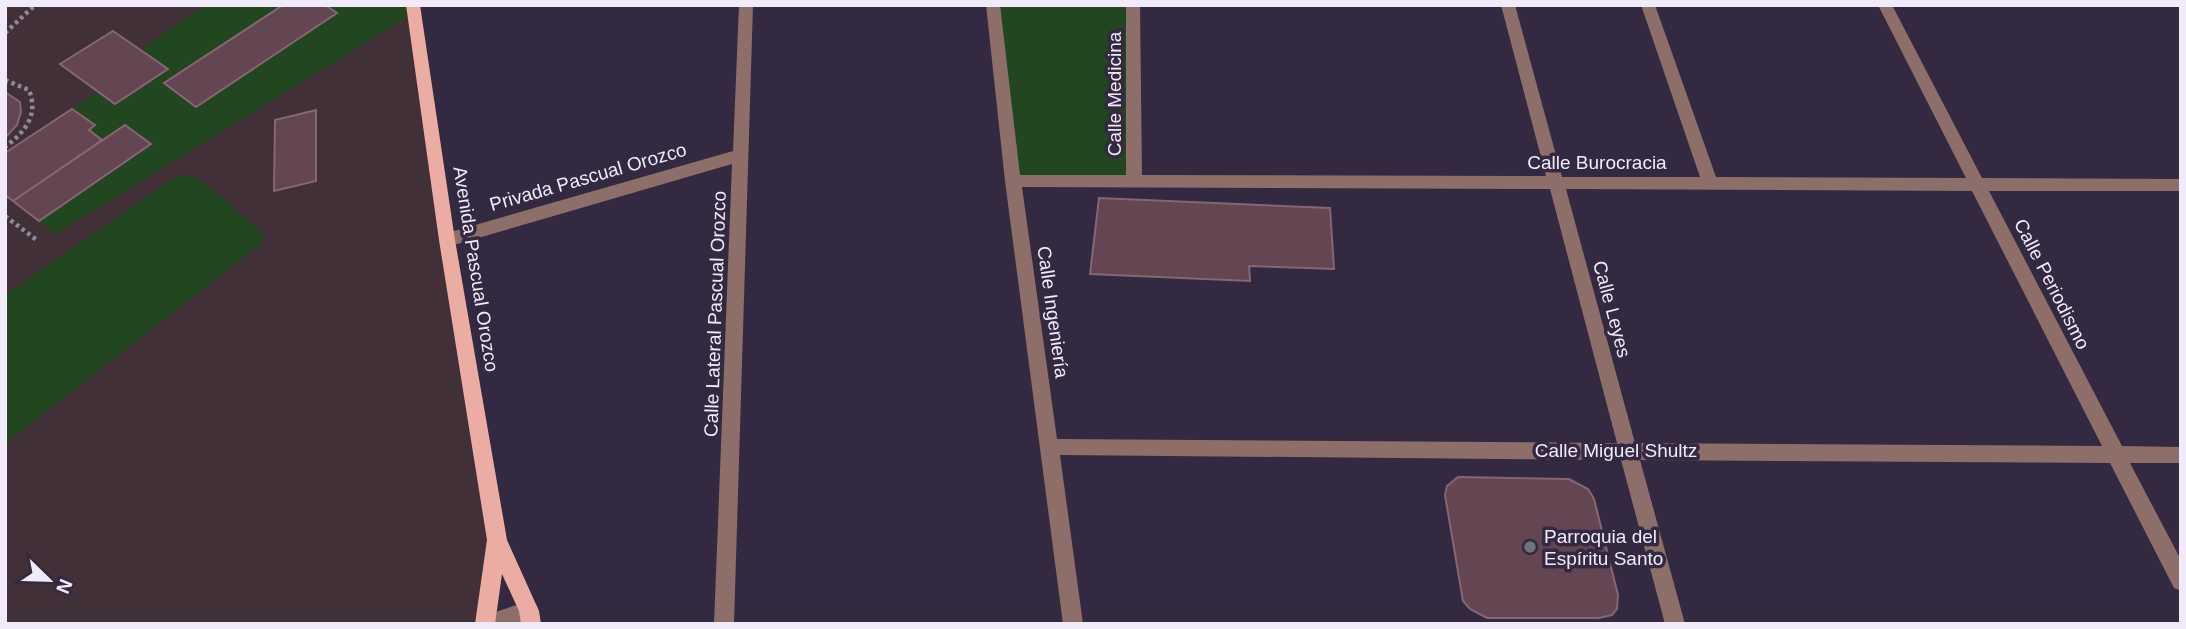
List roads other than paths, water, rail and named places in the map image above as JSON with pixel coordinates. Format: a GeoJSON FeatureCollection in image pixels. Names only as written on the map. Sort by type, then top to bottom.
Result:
{"type":"FeatureCollection","features":[{"type":"Feature","properties":{"kind":"main road","name":"Avenida Pascual Orozco"},"geometry":{"type":"LineString","coordinates":[[413,5],[447,240],[497,540],[530,617]]}},
{"type":"Feature","properties":{"kind":"main road","name":"Avenida Pascual Orozco"},"geometry":{"type":"LineString","coordinates":[[486,624],[497,540]]}},
{"type":"Feature","properties":{"kind":"street","name":"Calle Lateral Pascual Orozco"},"geometry":{"type":"LineString","coordinates":[[724,624],[746,5]]}},
{"type":"Feature","properties":{"kind":"street","name":"Calle Ingeniería"},"geometry":{"type":"LineString","coordinates":[[993,5],[1013,181],[1073,624]]}},
{"type":"Feature","properties":{"kind":"street","name":"Calle Medicina"},"geometry":{"type":"LineString","coordinates":[[1133,5],[1134,182]]}},
{"type":"Feature","properties":{"kind":"street","name":"Calle Leyes"},"geometry":{"type":"LineString","coordinates":[[1508,5],[1675,624]]}},
{"type":"Feature","properties":{"kind":"street"},"geometry":{"type":"LineString","coordinates":[[1648,5],[1710,183]]}},
{"type":"Feature","properties":{"kind":"street","name":"Calle Periodismo"},"geometry":{"type":"LineString","coordinates":[[1885,5],[2181,581]]}},
{"type":"Feature","properties":{"kind":"street","name":"Privada Pascual Orozco"},"geometry":{"type":"LineString","coordinates":[[447,240],[741,155]]}},
{"type":"Feature","properties":{"kind":"street","name":"Calle Burocracia"},"geometry":{"type":"LineString","coordinates":[[1013,181],[2181,185]]}},
{"type":"Feature","properties":{"kind":"street","name":"Calle Miguel Shultz"},"geometry":{"type":"LineString","coordinates":[[1051,447],[2181,455]]}},
{"type":"Feature","properties":{"kind":"street"},"geometry":{"type":"LineString","coordinates":[[486,624],[530,617]]}},
{"type":"Feature","properties":{"kind":"place","name":"Parroquia del Espíritu Santo"},"geometry":{"type":"Point","coordinates":[1530,547]}}]}
